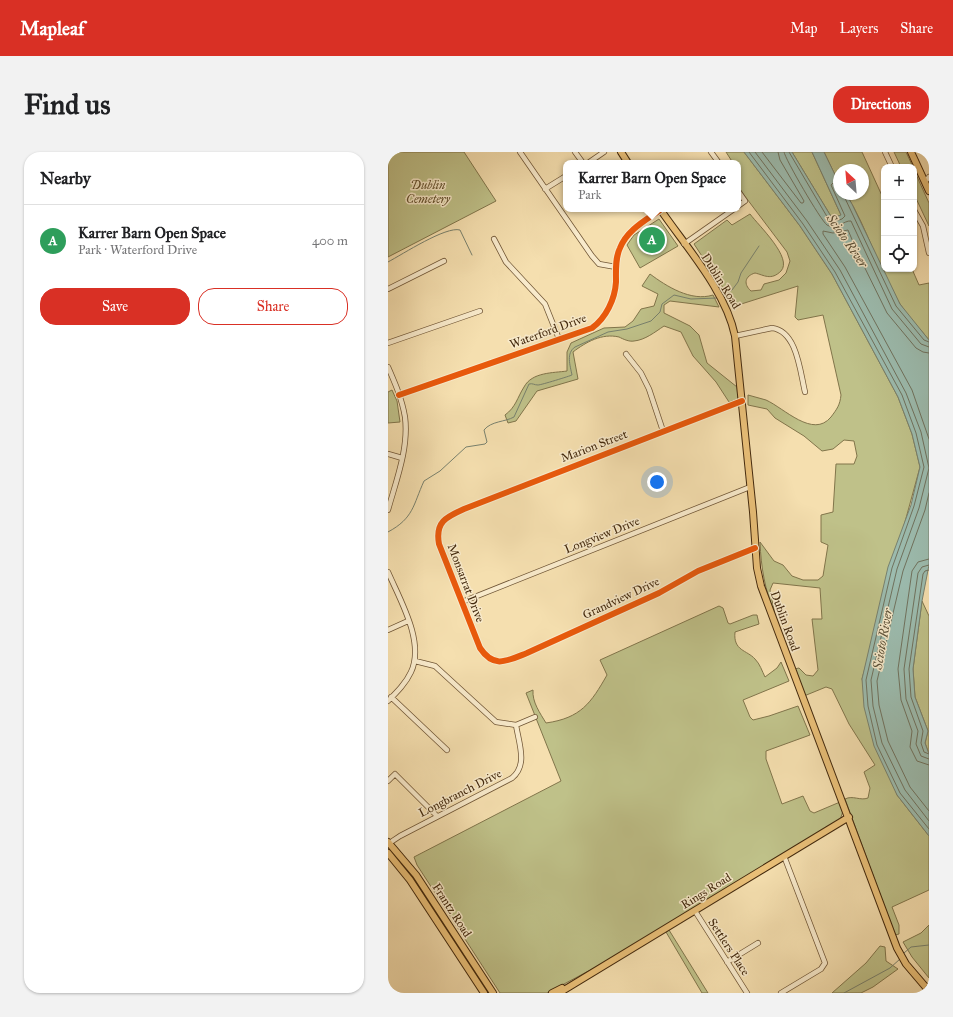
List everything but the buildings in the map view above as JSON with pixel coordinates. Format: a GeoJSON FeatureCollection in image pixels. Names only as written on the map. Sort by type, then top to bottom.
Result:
{"type":"FeatureCollection","features":[{"type":"Feature","properties":{"kind":"main road"},"geometry":{"type":"LineString","coordinates":[[911,152],[929,191]]}},
{"type":"Feature","properties":{"kind":"main road","name":"Dublin Road"},"geometry":{"type":"LineString","coordinates":[[661,212],[724,302],[730,316],[735,336],[758,574],[767,606],[849,817],[897,948],[910,968],[929,991]]}},
{"type":"Feature","properties":{"kind":"main road","name":"Rings Road"},"geometry":{"type":"LineString","coordinates":[[559,993],[849,817]]}},
{"type":"Feature","properties":{"kind":"main road","name":"Frantz Road"},"geometry":{"type":"LineString","coordinates":[[388,843],[414,872],[493,993]]}},
{"type":"Feature","properties":{"kind":"main road"},"geometry":{"type":"LineString","coordinates":[[388,850],[414,872]]}},
{"type":"Feature","properties":{"kind":"main road","name":"Frantz Road"},"geometry":{"type":"LineString","coordinates":[[388,854],[422,898],[484,993]]}},
{"type":"Feature","properties":{"kind":"main road","name":"Rings Road"},"geometry":{"type":"LineString","coordinates":[[552,993],[574,983]]}},
{"type":"Feature","properties":{"kind":"street"},"geometry":{"type":"LineString","coordinates":[[520,152],[592,256],[599,264],[616,267]]}},
{"type":"Feature","properties":{"kind":"street"},"geometry":{"type":"LineString","coordinates":[[592,160],[604,152]]}},
{"type":"Feature","properties":{"kind":"street"},"geometry":{"type":"LineString","coordinates":[[885,152],[891,164]]}},
{"type":"Feature","properties":{"kind":"street"},"geometry":{"type":"LineString","coordinates":[[925,182],[929,177]]}},
{"type":"Feature","properties":{"kind":"street"},"geometry":{"type":"LineString","coordinates":[[545,189],[563,178]]}},
{"type":"Feature","properties":{"kind":"street"},"geometry":{"type":"LineString","coordinates":[[741,195],[745,201],[741,204]]}},
{"type":"Feature","properties":{"kind":"street","name":"Waterford Drive"},"geometry":{"type":"LineString","coordinates":[[399,395],[587,330],[602,319],[614,292],[616,267],[620,248],[627,236],[657,212]]}},
{"type":"Feature","properties":{"kind":"street"},"geometry":{"type":"LineString","coordinates":[[684,244],[730,212]]}},
{"type":"Feature","properties":{"kind":"street"},"geometry":{"type":"LineString","coordinates":[[917,215],[923,226],[929,253]]}},
{"type":"Feature","properties":{"kind":"street"},"geometry":{"type":"LineString","coordinates":[[494,239],[506,262],[545,304],[559,339]]}},
{"type":"Feature","properties":{"kind":"street"},"geometry":{"type":"LineString","coordinates":[[388,289],[444,261]]}},
{"type":"Feature","properties":{"kind":"street"},"geometry":{"type":"LineString","coordinates":[[388,343],[480,311]]}},
{"type":"Feature","properties":{"kind":"street"},"geometry":{"type":"LineString","coordinates":[[735,336],[772,328],[778,329],[788,335],[793,346],[805,392]]}},
{"type":"Feature","properties":{"kind":"street"},"geometry":{"type":"LineString","coordinates":[[626,354],[644,379],[663,431]]}},
{"type":"Feature","properties":{"kind":"street"},"geometry":{"type":"LineString","coordinates":[[388,367],[399,395],[406,426],[402,458],[388,510]]}},
{"type":"Feature","properties":{"kind":"street","name":"Marion Street"},"geometry":{"type":"LineString","coordinates":[[455,513],[742,401]]}},
{"type":"Feature","properties":{"kind":"street"},"geometry":{"type":"LineString","coordinates":[[388,454],[402,458]]}},
{"type":"Feature","properties":{"kind":"street","name":"Longview Drive"},"geometry":{"type":"LineString","coordinates":[[462,602],[750,487]]}},
{"type":"Feature","properties":{"kind":"street","name":"Monsarrat Drive"},"geometry":{"type":"LineString","coordinates":[[455,513],[444,520],[439,527],[439,544],[480,648],[485,655],[495,661]]}},
{"type":"Feature","properties":{"kind":"street","name":"Grandview Drive"},"geometry":{"type":"LineString","coordinates":[[495,661],[505,662],[659,594],[698,571],[755,548]]}},
{"type":"Feature","properties":{"kind":"street"},"geometry":{"type":"LineString","coordinates":[[388,572],[414,638],[415,661],[407,679],[390,699],[447,750]]}},
{"type":"Feature","properties":{"kind":"street"},"geometry":{"type":"LineString","coordinates":[[388,630],[408,621]]}},
{"type":"Feature","properties":{"kind":"street"},"geometry":{"type":"LineString","coordinates":[[415,661],[435,666],[496,722],[516,725],[535,717]]}},
{"type":"Feature","properties":{"kind":"street","name":"Longbranch Drive"},"geometry":{"type":"LineString","coordinates":[[388,843],[518,774],[522,759],[516,725]]}},
{"type":"Feature","properties":{"kind":"street"},"geometry":{"type":"LineString","coordinates":[[388,781],[395,774],[437,816]]}},
{"type":"Feature","properties":{"kind":"street"},"geometry":{"type":"LineString","coordinates":[[781,993],[825,964],[784,856]]}},
{"type":"Feature","properties":{"kind":"street","name":"Settlers Place"},"geometry":{"type":"LineString","coordinates":[[695,911],[747,993]]}},
{"type":"Feature","properties":{"kind":"street"},"geometry":{"type":"LineString","coordinates":[[727,962],[758,943]]}},
{"type":"Feature","properties":{"kind":"green space","name":"Dublin Cemetery"},"geometry":{"type":"Polygon","coordinates":[[[388,152],[464,152],[496,201],[388,257],[388,152]]]}},
{"type":"Feature","properties":{"kind":"green space"},"geometry":{"type":"Polygon","coordinates":[[[726,152],[744,152],[800,226],[832,274],[898,397],[912,434],[920,467],[862,679],[897,795],[929,836],[929,890],[892,907],[899,925],[899,934],[895,935],[845,799],[868,798],[870,788],[864,772],[875,765],[849,724],[832,689],[826,687],[804,696],[794,669],[799,668],[806,675],[813,676],[818,670],[812,619],[822,619],[820,588],[773,583],[770,590],[775,615],[766,588],[760,542],[774,561],[783,565],[792,576],[803,580],[818,580],[823,576],[828,545],[821,542],[821,515],[833,512],[836,464],[854,464],[857,456],[854,441],[844,440],[833,449],[822,451],[804,436],[775,418],[767,409],[748,405],[748,395],[766,400],[798,420],[816,425],[824,423],[831,417],[838,407],[841,395],[823,315],[798,320],[795,317],[798,286],[735,306],[694,244],[727,220],[732,225],[750,214],[779,250],[783,265],[781,271],[771,277],[755,273],[752,274],[746,280],[748,288],[751,291],[761,290],[764,284],[779,280],[786,273],[790,261],[787,252],[741,190],[741,160],[731,160],[726,152]]]}},
{"type":"Feature","properties":{"kind":"green space"},"geometry":{"type":"Polygon","coordinates":[[[792,152],[812,152],[841,215],[832,218],[792,152]]]}},
{"type":"Feature","properties":{"kind":"green space"},"geometry":{"type":"Polygon","coordinates":[[[824,152],[862,152],[868,164],[833,164],[833,171],[824,152]]]}},
{"type":"Feature","properties":{"kind":"green space"},"geometry":{"type":"Polygon","coordinates":[[[894,152],[906,152],[912,164],[900,164],[894,152]]]}},
{"type":"Feature","properties":{"kind":"green space"},"geometry":{"type":"Polygon","coordinates":[[[869,167],[881,193],[881,268],[861,221],[850,200],[869,200],[869,167]]]}},
{"type":"Feature","properties":{"kind":"green space"},"geometry":{"type":"Polygon","coordinates":[[[917,177],[929,203],[929,226],[917,200],[917,177]]]}},
{"type":"Feature","properties":{"kind":"green space"},"geometry":{"type":"Polygon","coordinates":[[[659,219],[678,246],[640,268],[627,245],[634,235],[659,219]]]}},
{"type":"Feature","properties":{"kind":"green space"},"geometry":{"type":"Polygon","coordinates":[[[883,272],[913,272],[919,285],[929,283],[929,340],[900,304],[883,272]]]}},
{"type":"Feature","properties":{"kind":"green space"},"geometry":{"type":"Polygon","coordinates":[[[650,274],[671,288],[688,295],[705,297],[713,295],[719,307],[670,301],[664,305],[664,313],[690,326],[699,335],[707,363],[737,387],[738,399],[729,402],[716,382],[693,356],[681,332],[664,326],[650,335],[638,340],[630,341],[619,337],[606,336],[594,339],[583,345],[573,352],[578,379],[537,391],[516,421],[508,423],[505,415],[514,406],[522,391],[532,378],[543,374],[567,371],[567,352],[571,343],[604,328],[625,327],[633,321],[641,309],[654,306],[658,294],[642,286],[650,274]]]}},
{"type":"Feature","properties":{"kind":"green space"},"geometry":{"type":"Polygon","coordinates":[[[392,390],[397,401],[400,422],[388,423],[388,392],[392,390]]]}},
{"type":"Feature","properties":{"kind":"green space"},"geometry":{"type":"Polygon","coordinates":[[[922,601],[929,616],[929,754],[925,743],[928,731],[915,697],[913,669],[922,601]]]}},
{"type":"Feature","properties":{"kind":"green space"},"geometry":{"type":"Polygon","coordinates":[[[719,606],[723,608],[728,623],[730,624],[753,615],[757,615],[759,624],[735,632],[736,643],[738,647],[757,661],[765,677],[777,668],[781,662],[789,681],[743,700],[750,717],[753,720],[798,706],[810,735],[766,751],[766,759],[782,804],[803,796],[810,811],[814,813],[840,802],[843,811],[840,820],[598,966],[547,993],[500,993],[417,865],[414,857],[561,781],[526,693],[533,690],[535,703],[546,723],[558,721],[568,717],[584,708],[596,694],[607,675],[600,660],[719,606]]]}},
{"type":"Feature","properties":{"kind":"green space"},"geometry":{"type":"Polygon","coordinates":[[[929,925],[929,978],[912,957],[903,942],[921,933],[929,925]]]}},
{"type":"Feature","properties":{"kind":"green space"},"geometry":{"type":"Polygon","coordinates":[[[669,930],[708,993],[702,993],[666,932],[669,930]]]}},
{"type":"Feature","properties":{"kind":"green space"},"geometry":{"type":"Polygon","coordinates":[[[880,946],[885,947],[886,961],[898,969],[873,987],[861,993],[832,993],[866,963],[880,946]]]}},
{"type":"Feature","properties":{"kind":"water","name":"Scioto River"},"geometry":{"type":"Polygon","coordinates":[[[744,152],[792,152],[832,218],[841,215],[834,200],[850,200],[881,264],[881,272],[885,272],[900,304],[929,340],[929,565],[922,601],[913,669],[915,697],[928,731],[925,743],[929,754],[929,836],[897,795],[874,746],[864,707],[862,679],[888,567],[911,505],[920,467],[912,434],[898,397],[832,274],[800,226],[744,152]]]}},
{"type":"Feature","properties":{"kind":"water"},"geometry":{"type":"Polygon","coordinates":[[[812,152],[824,152],[833,171],[833,198],[812,152]]]}},
{"type":"Feature","properties":{"kind":"waterway"},"geometry":{"type":"LineString","coordinates":[[388,262],[435,236],[454,230],[460,230],[472,255]]}},
{"type":"Feature","properties":{"kind":"waterway"},"geometry":{"type":"LineString","coordinates":[[722,295],[732,290],[738,282],[741,273],[759,246]]}},
{"type":"Feature","properties":{"kind":"waterway"},"geometry":{"type":"LineString","coordinates":[[388,532],[397,527],[408,516],[415,504],[424,481],[440,471],[466,447],[485,444],[487,442],[484,430],[487,427],[494,423],[514,417],[529,384],[540,385],[572,375],[570,352],[575,347],[608,332],[627,329],[651,321],[660,312],[662,304],[674,295],[691,299],[717,298]]}},
{"type":"Feature","properties":{"kind":"waterway"},"geometry":{"type":"LineString","coordinates":[[904,953],[911,947],[929,945]]}},
{"type":"Feature","properties":{"kind":"waterway"},"geometry":{"type":"LineString","coordinates":[[844,993],[890,968],[900,959]]}},
{"type":"Feature","properties":{"kind":"cycle path"},"geometry":{"type":"LineString","coordinates":[[399,395],[592,328],[602,319],[612,301],[616,282],[617,256],[623,242],[637,226],[657,212]]}},
{"type":"Feature","properties":{"kind":"cycle path"},"geometry":{"type":"LineString","coordinates":[[742,401],[464,509],[443,521],[440,525],[438,537],[439,544],[480,648],[485,655],[496,661],[513,659],[527,653],[659,593],[698,571],[755,548]]}},
{"type":"Feature","properties":{"kind":"place","name":"Karrer Barn Open Space"},"geometry":{"type":"Point","coordinates":[652,240]}}]}
